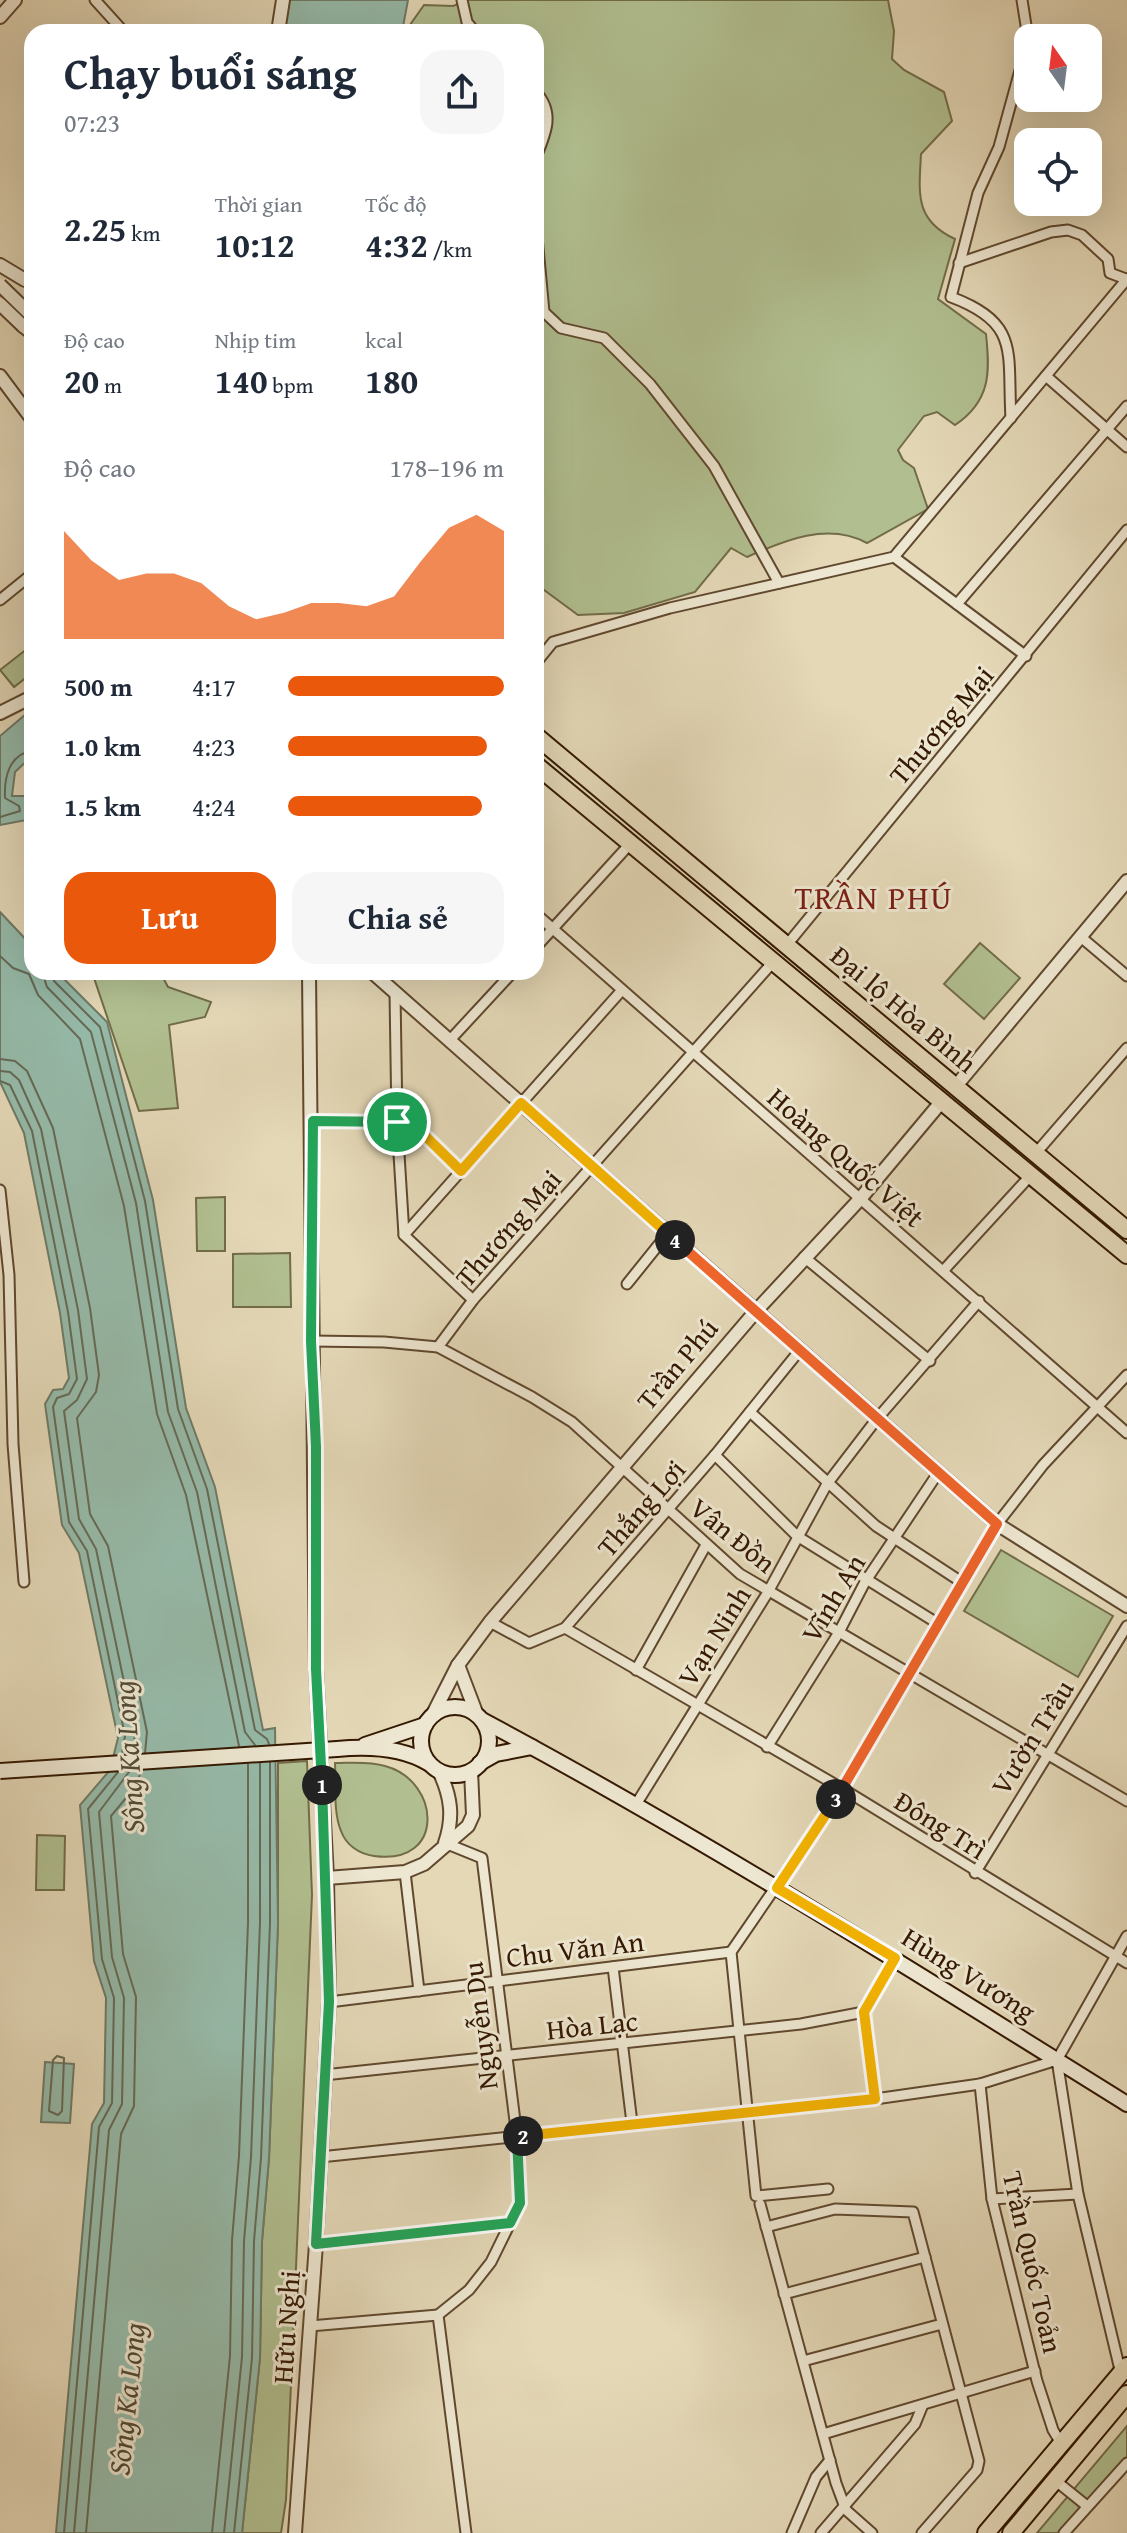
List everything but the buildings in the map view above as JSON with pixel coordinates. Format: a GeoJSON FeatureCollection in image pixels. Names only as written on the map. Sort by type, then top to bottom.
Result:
{"type":"FeatureCollection","features":[{"type":"Feature","properties":{"kind":"highway","name":"Đại lộ Hòa Bình"},"geometry":{"type":"LineString","coordinates":[[544,743],[1125,1225]]}},
{"type":"Feature","properties":{"kind":"highway","name":"Đại lộ Hòa Bình"},"geometry":{"type":"LineString","coordinates":[[544,772],[1127,1255]]}},
{"type":"Feature","properties":{"kind":"highway"},"geometry":{"type":"LineString","coordinates":[[602,823],[618,805]]}},
{"type":"Feature","properties":{"kind":"highway"},"geometry":{"type":"LineString","coordinates":[[774,961],[786,946]]}},
{"type":"Feature","properties":{"kind":"highway"},"geometry":{"type":"LineString","coordinates":[[942,1101],[956,1086]]}},
{"type":"Feature","properties":{"kind":"highway"},"geometry":{"type":"LineString","coordinates":[[986,2533],[1124,2370]]}},
{"type":"Feature","properties":{"kind":"highway"},"geometry":{"type":"LineString","coordinates":[[1011,2533],[1127,2394]]}},
{"type":"Feature","properties":{"kind":"highway"},"geometry":{"type":"LineString","coordinates":[[1062,2445],[1077,2456]]}},
{"type":"Feature","properties":{"kind":"main road"},"geometry":{"type":"LineString","coordinates":[[357,1747],[428,1721],[449,1708],[469,1710],[480,1718],[489,1742],[476,1767]]}},
{"type":"Feature","properties":{"kind":"main road","name":"Hùng Vương"},"geometry":{"type":"LineString","coordinates":[[480,1718],[895,1958],[1127,2104]]}},
{"type":"Feature","properties":{"kind":"main road"},"geometry":{"type":"LineString","coordinates":[[428,1721],[421,1746],[435,1768]]}},
{"type":"Feature","properties":{"kind":"main road"},"geometry":{"type":"LineString","coordinates":[[0,1771],[357,1747],[412,1754],[435,1768],[461,1774],[496,1754],[533,1747]]}},
{"type":"Feature","properties":{"kind":"street"},"geometry":{"type":"LineString","coordinates":[[0,17],[15,0]]}},
{"type":"Feature","properties":{"kind":"street"},"geometry":{"type":"LineString","coordinates":[[95,0],[117,24]]}},
{"type":"Feature","properties":{"kind":"street"},"geometry":{"type":"LineString","coordinates":[[279,24],[283,0]]}},
{"type":"Feature","properties":{"kind":"street"},"geometry":{"type":"LineString","coordinates":[[462,0],[469,24]]}},
{"type":"Feature","properties":{"kind":"street"},"geometry":{"type":"LineString","coordinates":[[1022,0],[1026,24]]}},
{"type":"Feature","properties":{"kind":"street"},"geometry":{"type":"LineString","coordinates":[[544,100],[547,103],[548,128],[544,138]]}},
{"type":"Feature","properties":{"kind":"street"},"geometry":{"type":"LineString","coordinates":[[1011,418],[1004,333],[991,316],[951,297],[978,193],[999,147],[1014,100]]}},
{"type":"Feature","properties":{"kind":"street"},"geometry":{"type":"LineString","coordinates":[[544,653],[553,642],[670,608],[894,557],[1126,279],[1110,273],[1108,259],[1082,235],[1068,230],[959,263]]}},
{"type":"Feature","properties":{"kind":"street"},"geometry":{"type":"LineString","coordinates":[[0,265],[24,277]]}},
{"type":"Feature","properties":{"kind":"street"},"geometry":{"type":"LineString","coordinates":[[24,283],[0,305],[24,327]]}},
{"type":"Feature","properties":{"kind":"street"},"geometry":{"type":"LineString","coordinates":[[0,285],[24,308]]}},
{"type":"Feature","properties":{"kind":"street"},"geometry":{"type":"LineString","coordinates":[[544,312],[561,328],[604,338],[650,384],[720,475],[779,583]]}},
{"type":"Feature","properties":{"kind":"street"},"geometry":{"type":"LineString","coordinates":[[0,376],[24,408]]}},
{"type":"Feature","properties":{"kind":"street"},"geometry":{"type":"LineString","coordinates":[[1046,376],[1127,447]]}},
{"type":"Feature","properties":{"kind":"street"},"geometry":{"type":"LineString","coordinates":[[957,604],[1127,406]]}},
{"type":"Feature","properties":{"kind":"street","name":"Thương Mại"},"geometry":{"type":"LineString","coordinates":[[786,946],[1127,530]]}},
{"type":"Feature","properties":{"kind":"street"},"geometry":{"type":"LineString","coordinates":[[894,557],[1026,656]]}},
{"type":"Feature","properties":{"kind":"street"},"geometry":{"type":"LineString","coordinates":[[0,600],[24,580]]}},
{"type":"Feature","properties":{"kind":"street"},"geometry":{"type":"LineString","coordinates":[[0,713],[24,701]]}},
{"type":"Feature","properties":{"kind":"street"},"geometry":{"type":"LineString","coordinates":[[544,939],[629,845]]}},
{"type":"Feature","properties":{"kind":"street"},"geometry":{"type":"LineString","coordinates":[[956,1086],[1127,881]]}},
{"type":"Feature","properties":{"kind":"street","name":"Hoàng Quốc Việt"},"geometry":{"type":"LineString","coordinates":[[544,921],[1127,1433]]}},
{"type":"Feature","properties":{"kind":"street"},"geometry":{"type":"LineString","coordinates":[[1082,938],[1127,976]]}},
{"type":"Feature","properties":{"kind":"street","name":"Thương Mại"},"geometry":{"type":"LineString","coordinates":[[438,1347],[473,1300],[774,961]]}},
{"type":"Feature","properties":{"kind":"street","name":"Hữu Nghị"},"geometry":{"type":"LineString","coordinates":[[295,2533],[316,2244],[329,2002],[327,1878],[316,1669],[309,980]]}},
{"type":"Feature","properties":{"kind":"street"},"geometry":{"type":"LineString","coordinates":[[384,980],[593,1163],[876,1420],[997,1524],[1127,1606]]}},
{"type":"Feature","properties":{"kind":"street"},"geometry":{"type":"LineString","coordinates":[[450,1040],[506,980]]}},
{"type":"Feature","properties":{"kind":"street"},"geometry":{"type":"LineString","coordinates":[[404,1235],[622,990]]}},
{"type":"Feature","properties":{"kind":"street"},"geometry":{"type":"LineString","coordinates":[[395,992],[397,1122],[404,1235],[473,1300]]}},
{"type":"Feature","properties":{"kind":"street"},"geometry":{"type":"LineString","coordinates":[[1036,1153],[1125,1054]]}},
{"type":"Feature","properties":{"kind":"street","name":"Trần Phú"},"geometry":{"type":"LineString","coordinates":[[428,1721],[458,1665],[490,1622],[756,1311],[860,1199],[942,1101]]}},
{"type":"Feature","properties":{"kind":"street"},"geometry":{"type":"LineString","coordinates":[[313,1121],[413,1124],[461,1171]]}},
{"type":"Feature","properties":{"kind":"street"},"geometry":{"type":"LineString","coordinates":[[943,1271],[1031,1175]]}},
{"type":"Feature","properties":{"kind":"street"},"geometry":{"type":"LineString","coordinates":[[0,1190],[13,1444],[24,1582]]}},
{"type":"Feature","properties":{"kind":"street"},"geometry":{"type":"LineString","coordinates":[[627,1284],[668,1233]]}},
{"type":"Feature","properties":{"kind":"street"},"geometry":{"type":"LineString","coordinates":[[804,1257],[930,1361]]}},
{"type":"Feature","properties":{"kind":"street","name":"Vạn Ninh"},"geometry":{"type":"LineString","coordinates":[[635,1806],[768,1592],[827,1484],[876,1420],[979,1301]]}},
{"type":"Feature","properties":{"kind":"street","name":"Vân Đồn"},"geometry":{"type":"LineString","coordinates":[[311,1341],[438,1347],[572,1422],[706,1545],[768,1592],[1127,1801]]}},
{"type":"Feature","properties":{"kind":"street","name":"Thắng Lợi"},"geometry":{"type":"LineString","coordinates":[[490,1622],[529,1643],[565,1628],[668,1511],[800,1350]]}},
{"type":"Feature","properties":{"kind":"street"},"geometry":{"type":"LineString","coordinates":[[872,2533],[845,2506],[758,2200],[731,1952],[843,1789],[997,1524],[1043,1465],[1127,1375]]}},
{"type":"Feature","properties":{"kind":"street"},"geometry":{"type":"LineString","coordinates":[[750,1412],[827,1484],[896,1540],[963,1583]]}},
{"type":"Feature","properties":{"kind":"street"},"geometry":{"type":"LineString","coordinates":[[715,1455],[797,1536],[865,1582],[937,1623]]}},
{"type":"Feature","properties":{"kind":"street","name":"Vĩnh An"},"geometry":{"type":"LineString","coordinates":[[767,1747],[838,1634],[865,1582],[938,1473]]}},
{"type":"Feature","properties":{"kind":"street"},"geometry":{"type":"LineString","coordinates":[[636,1670],[706,1545]]}},
{"type":"Feature","properties":{"kind":"street","name":"Vườn Trầu"},"geometry":{"type":"LineString","coordinates":[[975,1873],[1127,1626]]}},
{"type":"Feature","properties":{"kind":"street","name":"Đông Trì"},"geometry":{"type":"LineString","coordinates":[[565,1628],[696,1707],[843,1789],[975,1873],[1127,1963]]}},
{"type":"Feature","properties":{"kind":"street"},"geometry":{"type":"LineString","coordinates":[[458,1665],[480,1718]]}},
{"type":"Feature","properties":{"kind":"street"},"geometry":{"type":"LineString","coordinates":[[327,1878],[405,1872],[424,1864],[445,1843],[463,1832],[473,1815],[476,1767]]}},
{"type":"Feature","properties":{"kind":"street"},"geometry":{"type":"LineString","coordinates":[[435,1768],[449,1794],[451,1810],[445,1843]]}},
{"type":"Feature","properties":{"kind":"street","name":"Nguyễn Du"},"geometry":{"type":"LineString","coordinates":[[438,2315],[469,2290],[491,2262],[520,2203],[517,2137],[500,1981],[482,1858],[445,1843]]}},
{"type":"Feature","properties":{"kind":"street"},"geometry":{"type":"LineString","coordinates":[[405,1872],[419,1991]]}},
{"type":"Feature","properties":{"kind":"street"},"geometry":{"type":"LineString","coordinates":[[1124,2370],[1078,2194],[1057,2060],[1127,1936]]}},
{"type":"Feature","properties":{"kind":"street","name":"Chu Văn An"},"geometry":{"type":"LineString","coordinates":[[329,2002],[731,1952]]}},
{"type":"Feature","properties":{"kind":"street"},"geometry":{"type":"LineString","coordinates":[[875,2099],[864,2012],[895,1958]]}},
{"type":"Feature","properties":{"kind":"street"},"geometry":{"type":"LineString","coordinates":[[613,1967],[632,2123]]}},
{"type":"Feature","properties":{"kind":"street","name":"Hòa Lạc"},"geometry":{"type":"LineString","coordinates":[[324,2075],[623,2045],[801,2024],[864,2012]]}},
{"type":"Feature","properties":{"kind":"street"},"geometry":{"type":"LineString","coordinates":[[320,2157],[875,2099],[980,2084],[1057,2060]]}},
{"type":"Feature","properties":{"kind":"street","name":"Trần Quốc Toản"},"geometry":{"type":"LineString","coordinates":[[980,2084],[992,2199],[1035,2371],[1053,2430],[1062,2445]]}},
{"type":"Feature","properties":{"kind":"street"},"geometry":{"type":"LineString","coordinates":[[758,2200],[828,2189]]}},
{"type":"Feature","properties":{"kind":"street"},"geometry":{"type":"LineString","coordinates":[[992,2199],[1078,2194]]}},
{"type":"Feature","properties":{"kind":"street"},"geometry":{"type":"LineString","coordinates":[[766,2227],[835,2209],[913,2212],[979,2461],[977,2470],[922,2533]]}},
{"type":"Feature","properties":{"kind":"street"},"geometry":{"type":"LineString","coordinates":[[316,2244],[510,2223]]}},
{"type":"Feature","properties":{"kind":"street"},"geometry":{"type":"LineString","coordinates":[[784,2294],[925,2257]]}},
{"type":"Feature","properties":{"kind":"street"},"geometry":{"type":"LineString","coordinates":[[310,2326],[438,2315],[466,2533]]}},
{"type":"Feature","properties":{"kind":"street"},"geometry":{"type":"LineString","coordinates":[[803,2361],[942,2324]]}},
{"type":"Feature","properties":{"kind":"street"},"geometry":{"type":"LineString","coordinates":[[823,2434],[1035,2371]]}},
{"type":"Feature","properties":{"kind":"street"},"geometry":{"type":"LineString","coordinates":[[821,2533],[915,2424],[922,2407]]}},
{"type":"Feature","properties":{"kind":"street"},"geometry":{"type":"LineString","coordinates":[[792,2533],[816,2477],[830,2460]]}},
{"type":"Feature","properties":{"kind":"street"},"geometry":{"type":"LineString","coordinates":[[1064,2533],[1127,2463]]}},
{"type":"Feature","properties":{"kind":"street"},"geometry":{"type":"LineString","coordinates":[[1056,2481],[1087,2506]]}},
{"type":"Feature","properties":{"kind":"shaded area"},"geometry":{"type":"Polygon","coordinates":[[[469,0],[888,0],[894,31],[892,59],[904,70],[944,92],[952,121],[921,154],[920,193],[926,214],[932,223],[955,239],[938,299],[986,334],[986,385],[976,406],[955,425],[937,412],[924,416],[898,450],[903,460],[914,468],[928,509],[867,543],[837,534],[822,534],[791,540],[747,557],[731,548],[695,592],[624,613],[578,615],[544,590],[544,24],[411,24],[424,5],[453,6],[469,0]]]}},
{"type":"Feature","properties":{"kind":"shaded area"},"geometry":{"type":"Polygon","coordinates":[[[24,651],[24,679],[14,687],[0,670],[24,651]]]}},
{"type":"Feature","properties":{"kind":"shaded area"},"geometry":{"type":"Polygon","coordinates":[[[980,943],[1020,978],[984,1019],[944,984],[980,943]]]}},
{"type":"Feature","properties":{"kind":"shaded area"},"geometry":{"type":"Polygon","coordinates":[[[95,980],[164,980],[168,987],[211,1002],[205,1017],[169,1025],[178,1108],[139,1111],[95,980]]]}},
{"type":"Feature","properties":{"kind":"shaded area"},"geometry":{"type":"Polygon","coordinates":[[[225,1197],[225,1251],[197,1251],[196,1198],[225,1197]]]}},
{"type":"Feature","properties":{"kind":"shaded area"},"geometry":{"type":"Polygon","coordinates":[[[290,1253],[291,1307],[233,1307],[233,1254],[290,1253]]]}},
{"type":"Feature","properties":{"kind":"shaded area"},"geometry":{"type":"Polygon","coordinates":[[[1001,1550],[1113,1616],[1078,1677],[964,1611],[1001,1550]]]}},
{"type":"Feature","properties":{"kind":"shaded area"},"geometry":{"type":"Polygon","coordinates":[[[307,1761],[312,1895],[286,2500],[281,2533],[242,2533],[260,2358],[262,2241],[269,2158],[278,1923],[278,1763],[307,1761]]]}},
{"type":"Feature","properties":{"kind":"shaded area"},"geometry":{"type":"Polygon","coordinates":[[[335,1763],[385,1766],[404,1775],[417,1788],[428,1820],[424,1836],[414,1848],[397,1856],[374,1856],[350,1845],[343,1836],[337,1815],[335,1763]]]}},
{"type":"Feature","properties":{"kind":"shaded area"},"geometry":{"type":"Polygon","coordinates":[[[37,1835],[65,1836],[64,1890],[36,1890],[37,1835]]]}},
{"type":"Feature","properties":{"kind":"shaded area"},"geometry":{"type":"Polygon","coordinates":[[[1127,2426],[1127,2458],[1058,2533],[1037,2533],[1127,2426]]]}},
{"type":"Feature","properties":{"kind":"water"},"geometry":{"type":"Polygon","coordinates":[[[284,0],[408,0],[404,24],[280,24],[284,0]]]}},
{"type":"Feature","properties":{"kind":"water"},"geometry":{"type":"Polygon","coordinates":[[[24,716],[24,764],[15,772],[12,796],[24,796],[24,820],[0,825],[0,736],[24,716]]]}},
{"type":"Feature","properties":{"kind":"water","name":"Sông Ka Long"},"geometry":{"type":"Polygon","coordinates":[[[0,912],[24,938],[24,980],[65,980],[107,1022],[153,1200],[186,1408],[215,1487],[263,1730],[275,1728],[278,1923],[269,2158],[262,2241],[260,2358],[242,2533],[56,2533],[92,2124],[104,2103],[106,1998],[94,1961],[80,1805],[110,1770],[118,1738],[79,1553],[62,1525],[45,1404],[53,1390],[63,1389],[69,1378],[60,1313],[24,1133],[0,1082],[0,912]]]}},
{"type":"Feature","properties":{"kind":"water"},"geometry":{"type":"Polygon","coordinates":[[[45,2062],[74,2064],[70,2123],[41,2122],[45,2062]]]}},
{"type":"Feature","properties":{"kind":"district","name":"TRẦN PHÚ"},"geometry":{"type":"Point","coordinates":[874,898]}},
{"type":"Feature","properties":{"kind":"route"},"geometry":{"type":"LineString","coordinates":[[521,1103],[593,1163],[876,1420],[997,1524],[843,1789],[777,1888],[895,1958],[864,2012],[875,2099],[517,2137],[520,2203],[510,2223],[316,2244],[329,2002],[327,1878],[316,1669],[316,1447],[311,1341],[313,1121],[397,1122],[413,1124],[442,1149],[461,1171],[521,1103]]}}]}
